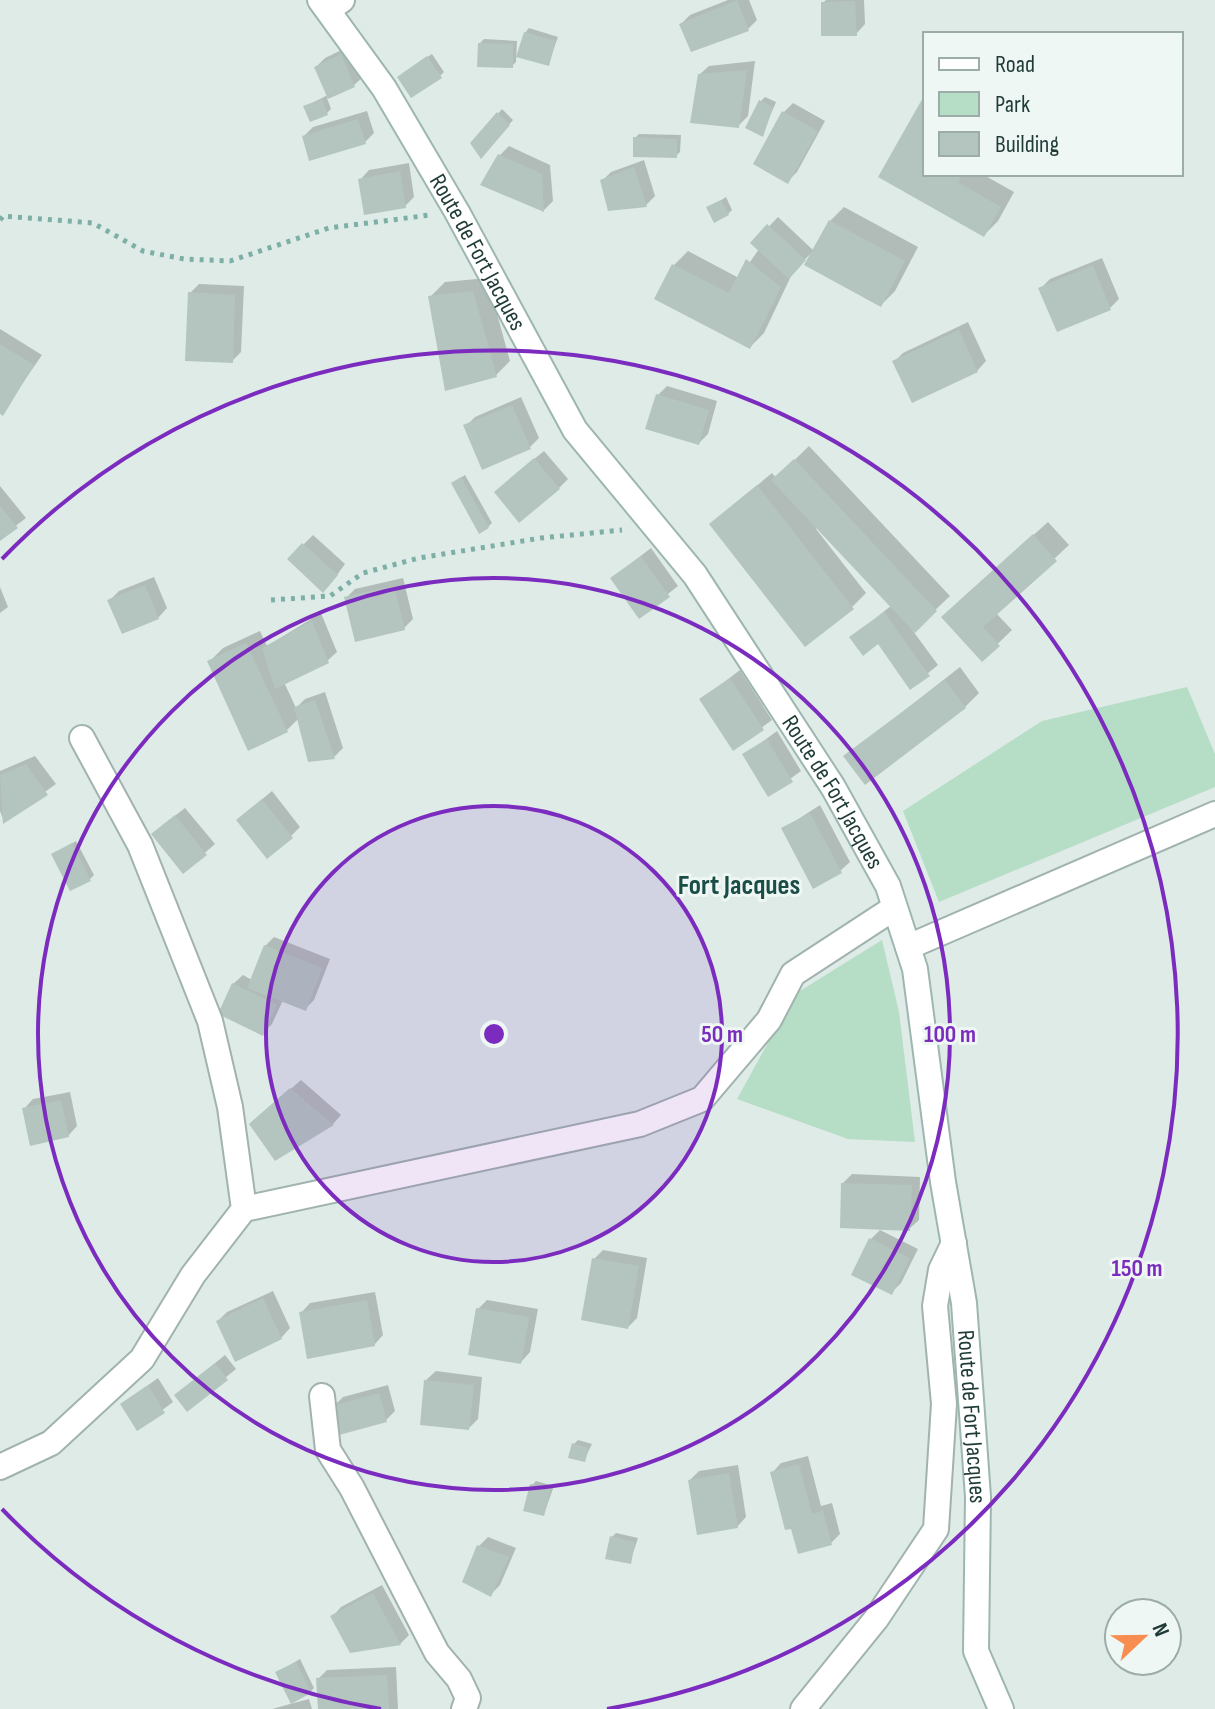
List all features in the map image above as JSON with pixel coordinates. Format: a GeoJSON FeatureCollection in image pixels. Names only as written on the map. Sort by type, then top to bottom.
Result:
{"type":"FeatureCollection","features":[{"type":"Feature","properties":{"kind":"street","name":"Route de Fort Jacques"},"geometry":{"type":"LineString","coordinates":[[330,3],[457,212],[575,430],[695,575],[785,710],[881,874],[915,969],[964,1303],[978,1497],[976,1651],[1001,1709]]}},
{"type":"Feature","properties":{"kind":"street"},"geometry":{"type":"LineString","coordinates":[[82,738],[140,845],[210,1021],[230,1107],[244,1209]]}},
{"type":"Feature","properties":{"kind":"street"},"geometry":{"type":"LineString","coordinates":[[908,947],[1215,814]]}},
{"type":"Feature","properties":{"kind":"street"},"geometry":{"type":"LineString","coordinates":[[0,1467],[51,1443],[142,1359],[193,1275],[244,1209],[640,1124],[702,1099],[769,1020],[793,974],[894,908]]}},
{"type":"Feature","properties":{"kind":"street"},"geometry":{"type":"LineString","coordinates":[[803,1709],[876,1619],[936,1529],[944,1404],[935,1306],[941,1270],[954,1243]]}},
{"type":"Feature","properties":{"kind":"street"},"geometry":{"type":"LineString","coordinates":[[322,1396],[328,1450],[352,1488],[437,1653],[459,1679],[468,1698],[464,1709]]}},
{"type":"Feature","properties":{"kind":"path"},"geometry":{"type":"LineString","coordinates":[[0,220],[3,216],[93,223],[143,251],[184,259],[230,261],[329,228],[457,212]]}},
{"type":"Feature","properties":{"kind":"path"},"geometry":{"type":"LineString","coordinates":[[271,600],[330,596],[363,573],[419,558],[541,538],[655,526]]}},
{"type":"Feature","properties":{"kind":"green space"},"geometry":{"type":"Polygon","coordinates":[[[1187,687],[1215,754],[1215,787],[939,902],[903,811],[1042,721],[1187,687]]]}},
{"type":"Feature","properties":{"kind":"green space"},"geometry":{"type":"Polygon","coordinates":[[[882,940],[899,1012],[915,1142],[848,1139],[737,1099],[795,994],[882,940]]]}},
{"type":"Feature","properties":{"kind":"building"},"geometry":{"type":"Polygon","coordinates":[[[737,0],[749,31],[691,52],[679,24],[737,0]]]}},
{"type":"Feature","properties":{"kind":"building"},"geometry":{"type":"Polygon","coordinates":[[[855,1],[857,36],[821,36],[821,2],[855,1]]]}},
{"type":"Feature","properties":{"kind":"building"},"geometry":{"type":"Polygon","coordinates":[[[524,32],[556,41],[549,66],[516,57],[524,32]]]}},
{"type":"Feature","properties":{"kind":"building"},"geometry":{"type":"Polygon","coordinates":[[[478,43],[513,44],[513,68],[477,67],[478,43]]]}},
{"type":"Feature","properties":{"kind":"building"},"geometry":{"type":"Polygon","coordinates":[[[341,54],[355,87],[328,99],[314,67],[341,54]]]}},
{"type":"Feature","properties":{"kind":"building"},"geometry":{"type":"Polygon","coordinates":[[[427,56],[442,78],[411,98],[397,77],[427,56]]]}},
{"type":"Feature","properties":{"kind":"building"},"geometry":{"type":"Polygon","coordinates":[[[747,70],[739,128],[690,123],[698,74],[747,70]]]}},
{"type":"Feature","properties":{"kind":"building"},"geometry":{"type":"Polygon","coordinates":[[[923,98],[923,176],[962,176],[958,182],[1001,207],[984,237],[878,177],[923,98]]]}},
{"type":"Feature","properties":{"kind":"building"},"geometry":{"type":"Polygon","coordinates":[[[322,99],[328,115],[310,122],[303,106],[322,99]]]}},
{"type":"Feature","properties":{"kind":"building"},"geometry":{"type":"Polygon","coordinates":[[[759,100],[773,107],[763,137],[745,128],[759,100]]]}},
{"type":"Feature","properties":{"kind":"building"},"geometry":{"type":"Polygon","coordinates":[[[782,111],[818,131],[788,184],[753,164],[782,111]]]}},
{"type":"Feature","properties":{"kind":"building"},"geometry":{"type":"Polygon","coordinates":[[[497,112],[510,125],[481,159],[470,143],[497,112]]]}},
{"type":"Feature","properties":{"kind":"building"},"geometry":{"type":"Polygon","coordinates":[[[358,119],[366,144],[309,161],[302,136],[358,119]]]}},
{"type":"Feature","properties":{"kind":"building"},"geometry":{"type":"Polygon","coordinates":[[[633,137],[677,139],[677,158],[633,157],[633,137]]]}},
{"type":"Feature","properties":{"kind":"building"},"geometry":{"type":"Polygon","coordinates":[[[498,154],[542,174],[544,212],[480,185],[498,154]]]}},
{"type":"Feature","properties":{"kind":"building"},"geometry":{"type":"Polygon","coordinates":[[[634,167],[647,207],[608,211],[600,180],[634,167]]]}},
{"type":"Feature","properties":{"kind":"building"},"geometry":{"type":"Polygon","coordinates":[[[400,171],[406,208],[364,215],[358,179],[400,171]]]}},
{"type":"Feature","properties":{"kind":"building"},"geometry":{"type":"Polygon","coordinates":[[[721,200],[729,215],[714,223],[706,207],[721,200]]]}},
{"type":"Feature","properties":{"kind":"building"},"geometry":{"type":"Polygon","coordinates":[[[829,220],[905,261],[881,307],[804,265],[829,220]]]}},
{"type":"Feature","properties":{"kind":"building"},"geometry":{"type":"Polygon","coordinates":[[[767,224],[806,260],[789,279],[750,243],[767,224]]]}},
{"type":"Feature","properties":{"kind":"building"},"geometry":{"type":"Polygon","coordinates":[[[746,259],[781,287],[750,349],[654,299],[672,264],[729,293],[746,259]]]}},
{"type":"Feature","properties":{"kind":"building"},"geometry":{"type":"Polygon","coordinates":[[[1093,265],[1111,310],[1057,332],[1038,288],[1093,265]]]}},
{"type":"Feature","properties":{"kind":"building"},"geometry":{"type":"Polygon","coordinates":[[[473,291],[497,377],[445,391],[428,296],[473,291]]]}},
{"type":"Feature","properties":{"kind":"building"},"geometry":{"type":"Polygon","coordinates":[[[188,292],[235,295],[233,363],[185,361],[188,292]]]}},
{"type":"Feature","properties":{"kind":"building"},"geometry":{"type":"Polygon","coordinates":[[[959,330],[978,372],[912,403],[892,361],[959,330]]]}},
{"type":"Feature","properties":{"kind":"building"},"geometry":{"type":"Polygon","coordinates":[[[0,344],[34,365],[3,416],[0,414],[0,344]]]}},
{"type":"Feature","properties":{"kind":"building"},"geometry":{"type":"Polygon","coordinates":[[[656,394],[709,410],[699,445],[645,429],[656,394]]]}},
{"type":"Feature","properties":{"kind":"building"},"geometry":{"type":"Polygon","coordinates":[[[512,405],[531,449],[482,470],[463,425],[512,405]]]}},
{"type":"Feature","properties":{"kind":"building"},"geometry":{"type":"Polygon","coordinates":[[[534,458],[560,489],[519,523],[494,492],[534,458]]]}},
{"type":"Feature","properties":{"kind":"building"},"geometry":{"type":"Polygon","coordinates":[[[794,459],[937,611],[915,633],[771,480],[794,459]]]}},
{"type":"Feature","properties":{"kind":"building"},"geometry":{"type":"Polygon","coordinates":[[[461,477],[489,528],[479,534],[451,483],[461,477]]]}},
{"type":"Feature","properties":{"kind":"building"},"geometry":{"type":"Polygon","coordinates":[[[757,485],[854,609],[805,647],[709,524],[757,485]]]}},
{"type":"Feature","properties":{"kind":"building"},"geometry":{"type":"Polygon","coordinates":[[[0,506],[18,528],[0,541],[0,506]]]}},
{"type":"Feature","properties":{"kind":"building"},"geometry":{"type":"Polygon","coordinates":[[[1033,534],[1057,561],[983,627],[1000,646],[982,662],[941,617],[1033,534]]]}},
{"type":"Feature","properties":{"kind":"building"},"geometry":{"type":"Polygon","coordinates":[[[302,543],[338,575],[323,593],[287,559],[302,543]]]}},
{"type":"Feature","properties":{"kind":"building"},"geometry":{"type":"Polygon","coordinates":[[[641,556],[670,597],[639,619],[610,578],[641,556]]]}},
{"type":"Feature","properties":{"kind":"building"},"geometry":{"type":"Polygon","coordinates":[[[145,585],[159,619],[122,634],[107,600],[145,585]]]}},
{"type":"Feature","properties":{"kind":"building"},"geometry":{"type":"Polygon","coordinates":[[[394,586],[405,630],[355,642],[344,597],[394,586]]]}},
{"type":"Feature","properties":{"kind":"building"},"geometry":{"type":"Polygon","coordinates":[[[884,612],[930,676],[910,690],[878,644],[863,656],[849,637],[884,612]]]}},
{"type":"Feature","properties":{"kind":"building"},"geometry":{"type":"Polygon","coordinates":[[[312,621],[329,663],[275,689],[262,648],[312,621]]]}},
{"type":"Feature","properties":{"kind":"building"},"geometry":{"type":"Polygon","coordinates":[[[246,643],[288,732],[248,751],[207,661],[246,643]]]}},
{"type":"Feature","properties":{"kind":"building"},"geometry":{"type":"Polygon","coordinates":[[[730,678],[764,730],[733,751],[699,699],[730,678]]]}},
{"type":"Feature","properties":{"kind":"building"},"geometry":{"type":"Polygon","coordinates":[[[945,680],[966,708],[865,785],[843,756],[945,680]]]}},
{"type":"Feature","properties":{"kind":"building"},"geometry":{"type":"Polygon","coordinates":[[[315,700],[335,759],[308,762],[294,707],[315,700]]]}},
{"type":"Feature","properties":{"kind":"building"},"geometry":{"type":"Polygon","coordinates":[[[767,739],[793,782],[768,797],[742,754],[767,739]]]}},
{"type":"Feature","properties":{"kind":"building"},"geometry":{"type":"Polygon","coordinates":[[[26,764],[48,795],[3,824],[0,775],[26,764]]]}},
{"type":"Feature","properties":{"kind":"building"},"geometry":{"type":"Polygon","coordinates":[[[262,799],[293,838],[267,859],[236,820],[262,799]]]}},
{"type":"Feature","properties":{"kind":"building"},"geometry":{"type":"Polygon","coordinates":[[[810,813],[842,873],[813,889],[781,828],[810,813]]]}},
{"type":"Feature","properties":{"kind":"building"},"geometry":{"type":"Polygon","coordinates":[[[175,815],[207,855],[183,874],[151,834],[175,815]]]}},
{"type":"Feature","properties":{"kind":"building"},"geometry":{"type":"Polygon","coordinates":[[[72,843],[91,881],[70,891],[51,854],[72,843]]]}},
{"type":"Feature","properties":{"kind":"building"},"geometry":{"type":"Polygon","coordinates":[[[264,945],[322,968],[306,1011],[247,988],[264,945]]]}},
{"type":"Feature","properties":{"kind":"building"},"geometry":{"type":"Polygon","coordinates":[[[232,983],[277,1005],[263,1036],[218,1014],[232,983]]]}},
{"type":"Feature","properties":{"kind":"building"},"geometry":{"type":"Polygon","coordinates":[[[290,1088],[334,1125],[275,1161],[249,1124],[290,1088]]]}},
{"type":"Feature","properties":{"kind":"building"},"geometry":{"type":"Polygon","coordinates":[[[61,1100],[69,1137],[30,1146],[22,1108],[61,1100]]]}},
{"type":"Feature","properties":{"kind":"building"},"geometry":{"type":"Polygon","coordinates":[[[841,1183],[912,1185],[910,1231],[840,1228],[841,1183]]]}},
{"type":"Feature","properties":{"kind":"building"},"geometry":{"type":"Polygon","coordinates":[[[869,1238],[910,1258],[892,1295],[851,1275],[869,1238]]]}},
{"type":"Feature","properties":{"kind":"building"},"geometry":{"type":"Polygon","coordinates":[[[592,1258],[639,1266],[628,1329],[581,1320],[592,1258]]]}},
{"type":"Feature","properties":{"kind":"building"},"geometry":{"type":"Polygon","coordinates":[[[263,1298],[282,1339],[235,1362],[216,1321],[263,1298]]]}},
{"type":"Feature","properties":{"kind":"building"},"geometry":{"type":"Polygon","coordinates":[[[367,1300],[375,1346],[307,1359],[299,1312],[367,1300]]]}},
{"type":"Feature","properties":{"kind":"building"},"geometry":{"type":"Polygon","coordinates":[[[476,1308],[529,1317],[521,1364],[468,1355],[476,1308]]]}},
{"type":"Feature","properties":{"kind":"building"},"geometry":{"type":"Polygon","coordinates":[[[215,1363],[228,1380],[187,1412],[174,1395],[215,1363]]]}},
{"type":"Feature","properties":{"kind":"building"},"geometry":{"type":"Polygon","coordinates":[[[424,1380],[474,1385],[469,1430],[420,1425],[424,1380]]]}},
{"type":"Feature","properties":{"kind":"building"},"geometry":{"type":"Polygon","coordinates":[[[148,1385],[165,1413],[137,1431],[120,1404],[148,1385]]]}},
{"type":"Feature","properties":{"kind":"building"},"geometry":{"type":"Polygon","coordinates":[[[379,1393],[387,1422],[339,1435],[332,1406],[379,1393]]]}},
{"type":"Feature","properties":{"kind":"building"},"geometry":{"type":"Polygon","coordinates":[[[572,1443],[589,1448],[585,1462],[568,1458],[572,1443]]]}},
{"type":"Feature","properties":{"kind":"building"},"geometry":{"type":"Polygon","coordinates":[[[799,1464],[812,1514],[823,1511],[832,1545],[798,1554],[791,1529],[785,1530],[770,1472],[799,1464]]]}},
{"type":"Feature","properties":{"kind":"building"},"geometry":{"type":"Polygon","coordinates":[[[729,1473],[738,1528],[697,1535],[688,1480],[729,1473]]]}},
{"type":"Feature","properties":{"kind":"building"},"geometry":{"type":"Polygon","coordinates":[[[530,1484],[551,1489],[544,1516],[523,1511],[530,1484]]]}},
{"type":"Feature","properties":{"kind":"building"},"geometry":{"type":"Polygon","coordinates":[[[610,1536],[635,1542],[631,1564],[605,1559],[610,1536]]]}},
{"type":"Feature","properties":{"kind":"building"},"geometry":{"type":"Polygon","coordinates":[[[477,1545],[509,1557],[491,1597],[462,1582],[477,1545]]]}},
{"type":"Feature","properties":{"kind":"building"},"geometry":{"type":"Polygon","coordinates":[[[373,1593],[401,1645],[350,1653],[330,1616],[373,1593]]]}},
{"type":"Feature","properties":{"kind":"building"},"geometry":{"type":"Polygon","coordinates":[[[296,1662],[311,1693],[291,1704],[275,1672],[296,1662]]]}},
{"type":"Feature","properties":{"kind":"building"},"geometry":{"type":"Polygon","coordinates":[[[387,1675],[389,1709],[318,1709],[316,1678],[387,1675]]]}},
{"type":"Feature","properties":{"kind":"district","name":"Fort Jacques"},"geometry":{"type":"Point","coordinates":[739,885]}}]}
